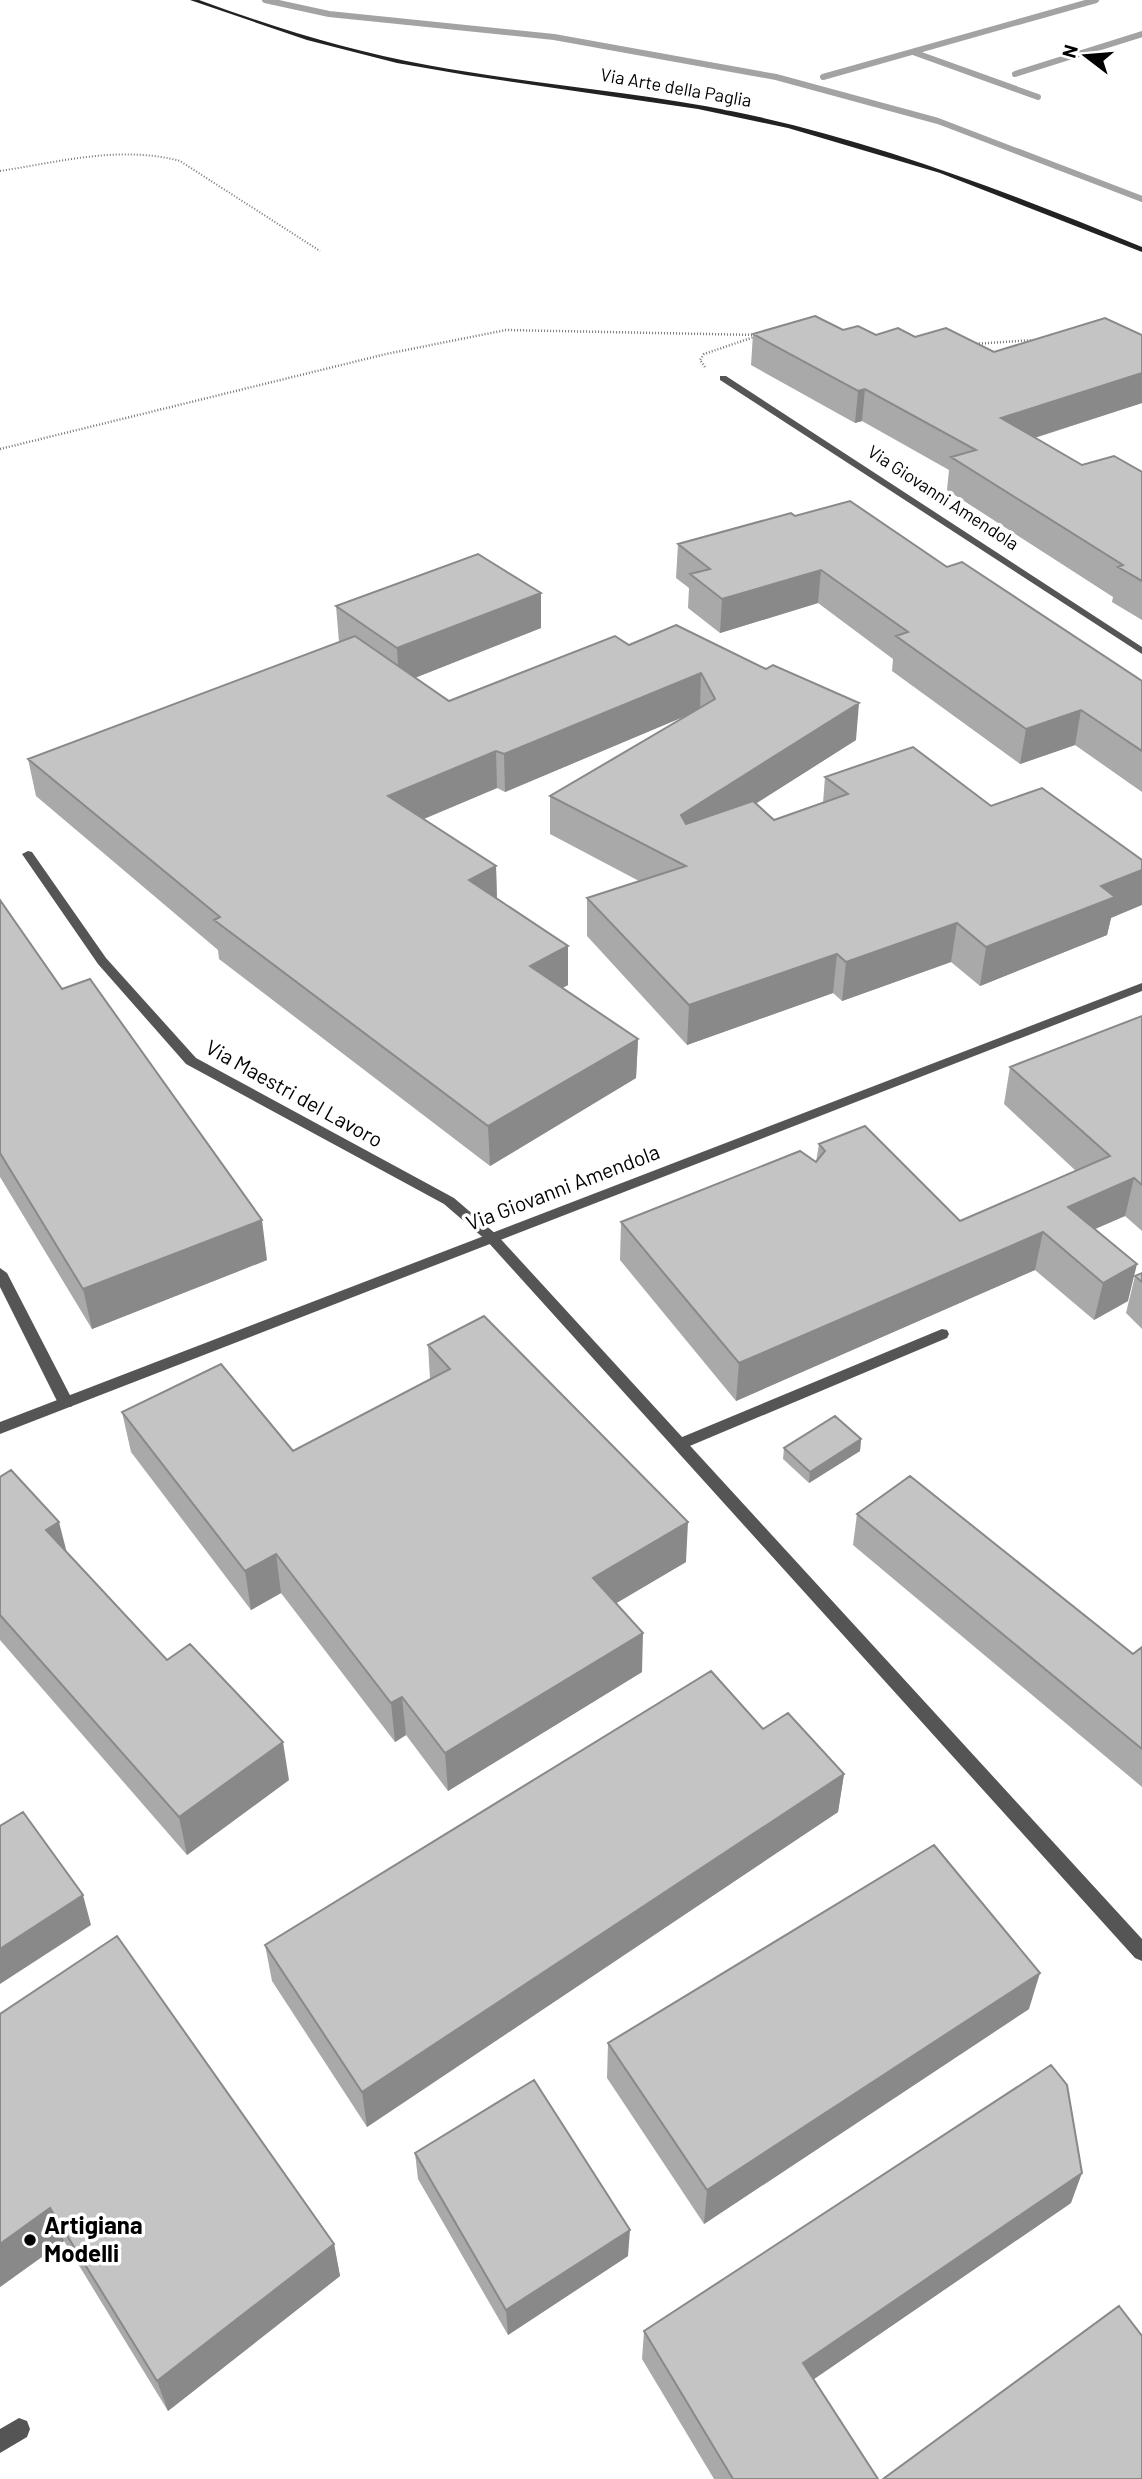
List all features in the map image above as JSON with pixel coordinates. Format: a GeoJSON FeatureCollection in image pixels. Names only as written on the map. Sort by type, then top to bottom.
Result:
{"type":"FeatureCollection","features":[{"type":"Feature","properties":{"kind":"main road","name":"Via Arte della Paglia"},"geometry":{"type":"LineString","coordinates":[[193,0],[296,36],[377,57],[468,73],[664,100],[842,139],[974,180],[1142,250]]}},
{"type":"Feature","properties":{"kind":"street","name":"Via Giovanni Amendola"},"geometry":{"type":"LineString","coordinates":[[723,378],[1142,651]]}},
{"type":"Feature","properties":{"kind":"street","name":"Via Maestri del Lavoro"},"geometry":{"type":"LineString","coordinates":[[28,855],[102,961],[191,1061],[449,1201],[492,1238],[1142,1952]]}},
{"type":"Feature","properties":{"kind":"street","name":"Via Giovanni Amendola"},"geometry":{"type":"LineString","coordinates":[[0,1428],[1142,987]]}},
{"type":"Feature","properties":{"kind":"street"},"geometry":{"type":"LineString","coordinates":[[0,1273],[66,1403]]}},
{"type":"Feature","properties":{"kind":"street"},"geometry":{"type":"LineString","coordinates":[[680,1444],[942,1334]]}},
{"type":"Feature","properties":{"kind":"street"},"geometry":{"type":"LineString","coordinates":[[0,2442],[19,2429]]}},
{"type":"Feature","properties":{"kind":"path"},"geometry":{"type":"LineString","coordinates":[[0,171],[131,153],[161,154],[180,161],[320,251]]}},
{"type":"Feature","properties":{"kind":"path"},"geometry":{"type":"LineString","coordinates":[[0,449],[386,354],[506,330],[765,335],[747,338],[704,354],[700,360],[704,366],[723,378]]}},
{"type":"Feature","properties":{"kind":"path"},"geometry":{"type":"LineString","coordinates":[[969,344],[1034,340]]}},
{"type":"Feature","properties":{"kind":"building"},"geometry":{"type":"Polygon","coordinates":[[[815,316],[843,330],[858,326],[876,335],[898,328],[915,337],[946,328],[994,352],[1105,318],[1142,335],[1142,373],[1001,418],[1082,465],[1114,456],[1142,472],[1142,581],[1118,567],[1123,565],[951,457],[976,450],[865,389],[858,391],[753,334],[815,316]]]}},
{"type":"Feature","properties":{"kind":"building"},"geometry":{"type":"Polygon","coordinates":[[[850,501],[947,567],[962,562],[1142,681],[1142,751],[1081,710],[1026,729],[896,636],[908,632],[821,570],[722,599],[690,574],[710,569],[678,544],[791,513],[795,516],[850,501]]]}},
{"type":"Feature","properties":{"kind":"building"},"geometry":{"type":"Polygon","coordinates":[[[478,554],[541,593],[397,648],[336,606],[478,554]]]}},
{"type":"Feature","properties":{"kind":"building"},"geometry":{"type":"Polygon","coordinates":[[[676,625],[766,669],[773,665],[859,703],[681,815],[686,824],[753,801],[774,820],[848,794],[825,777],[913,747],[991,806],[1042,788],[1142,860],[1142,870],[1101,886],[1115,897],[986,947],[957,923],[846,962],[837,954],[689,1005],[587,898],[686,866],[550,796],[715,699],[701,673],[504,754],[496,751],[388,796],[496,866],[469,880],[568,946],[530,966],[638,1039],[488,1126],[214,920],[220,917],[28,759],[355,636],[449,701],[615,636],[629,645],[676,625]]]}},
{"type":"Feature","properties":{"kind":"building"},"geometry":{"type":"Polygon","coordinates":[[[0,900],[62,989],[90,979],[262,1220],[83,1289],[0,1153],[0,900]]]}},
{"type":"Feature","properties":{"kind":"building"},"geometry":{"type":"Polygon","coordinates":[[[1142,1016],[1142,1185],[1134,1178],[1068,1207],[1137,1264],[1103,1283],[1043,1232],[739,1363],[621,1222],[800,1151],[816,1162],[825,1151],[819,1144],[865,1126],[960,1221],[1110,1156],[1010,1067],[1142,1016]]]}},
{"type":"Feature","properties":{"kind":"building"},"geometry":{"type":"Polygon","coordinates":[[[1142,1273],[1142,1282],[1135,1276],[1142,1273]]]}},
{"type":"Feature","properties":{"kind":"building"},"geometry":{"type":"Polygon","coordinates":[[[484,1316],[688,1522],[593,1578],[643,1633],[445,1753],[402,1697],[391,1703],[276,1554],[245,1571],[122,1412],[221,1364],[293,1451],[450,1369],[428,1345],[484,1316]]]}},
{"type":"Feature","properties":{"kind":"building"},"geometry":{"type":"Polygon","coordinates":[[[835,1416],[861,1439],[810,1472],[784,1448],[835,1416]]]}},
{"type":"Feature","properties":{"kind":"building"},"geometry":{"type":"Polygon","coordinates":[[[11,1470],[59,1522],[46,1530],[167,1660],[190,1644],[283,1742],[179,1817],[0,1615],[0,1477],[11,1470]]]}},
{"type":"Feature","properties":{"kind":"building"},"geometry":{"type":"Polygon","coordinates":[[[910,1476],[1133,1654],[1142,1647],[1142,1749],[857,1514],[910,1476]]]}},
{"type":"Feature","properties":{"kind":"building"},"geometry":{"type":"Polygon","coordinates":[[[711,1671],[763,1729],[788,1713],[844,1774],[362,2092],[265,1945],[711,1671]]]}},
{"type":"Feature","properties":{"kind":"building"},"geometry":{"type":"Polygon","coordinates":[[[23,1812],[83,1895],[0,1949],[0,1826],[23,1812]]]}},
{"type":"Feature","properties":{"kind":"building"},"geometry":{"type":"Polygon","coordinates":[[[934,1845],[1040,1973],[707,2190],[608,2043],[934,1845]]]}},
{"type":"Feature","properties":{"kind":"building"},"geometry":{"type":"Polygon","coordinates":[[[117,1936],[334,2244],[157,2381],[50,2208],[0,2244],[0,2014],[117,1936]]]}},
{"type":"Feature","properties":{"kind":"building"},"geometry":{"type":"Polygon","coordinates":[[[1051,2065],[1067,2085],[1082,2173],[803,2363],[878,2479],[733,2479],[644,2331],[1051,2065]]]}},
{"type":"Feature","properties":{"kind":"building"},"geometry":{"type":"Polygon","coordinates":[[[534,2080],[630,2230],[506,2310],[415,2153],[534,2080]]]}},
{"type":"Feature","properties":{"kind":"building"},"geometry":{"type":"Polygon","coordinates":[[[1119,2306],[1142,2336],[1142,2479],[883,2479],[1119,2306]]]}},
{"type":"Feature","properties":{"kind":"waterway"},"geometry":{"type":"LineString","coordinates":[[265,0],[329,14],[554,37],[776,77],[938,121],[1142,199]]}},
{"type":"Feature","properties":{"kind":"waterway"},"geometry":{"type":"LineString","coordinates":[[823,77],[1096,0]]}},
{"type":"Feature","properties":{"kind":"waterway"},"geometry":{"type":"LineString","coordinates":[[1015,74],[1142,34]]}},
{"type":"Feature","properties":{"kind":"waterway"},"geometry":{"type":"LineString","coordinates":[[913,52],[1038,97]]}},
{"type":"Feature","properties":{"kind":"place","name":"Artigiana Modelli"},"geometry":{"type":"Point","coordinates":[30,2240]}}]}
